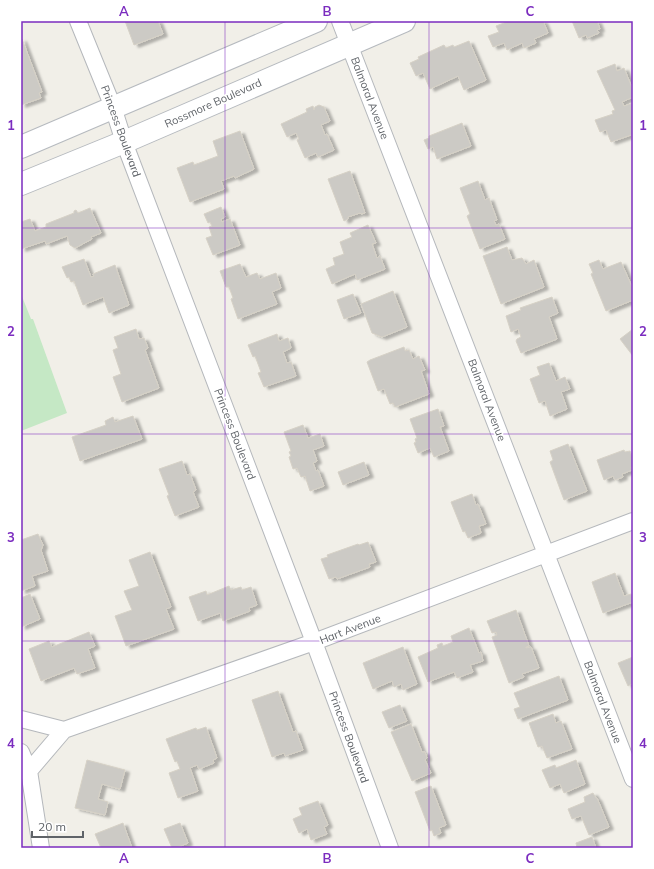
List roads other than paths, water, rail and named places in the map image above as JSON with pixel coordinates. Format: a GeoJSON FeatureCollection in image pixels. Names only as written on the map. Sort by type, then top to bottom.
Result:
{"type":"FeatureCollection","features":[{"type":"Feature","properties":{"kind":"street","name":"Princess Boulevard"},"geometry":{"type":"LineString","coordinates":[[78,21],[113,107],[124,142],[314,642],[390,848]]}},
{"type":"Feature","properties":{"kind":"street"},"geometry":{"type":"LineString","coordinates":[[21,147],[316,21]]}},
{"type":"Feature","properties":{"kind":"street","name":"Balmoral Avenue"},"geometry":{"type":"LineString","coordinates":[[340,21],[633,779]]}},
{"type":"Feature","properties":{"kind":"street","name":"Rossmore Boulevard"},"geometry":{"type":"LineString","coordinates":[[21,184],[124,142],[404,21]]}},
{"type":"Feature","properties":{"kind":"street","name":"Hart Avenue"},"geometry":{"type":"LineString","coordinates":[[64,730],[314,642],[633,521]]}},
{"type":"Feature","properties":{"kind":"street"},"geometry":{"type":"LineString","coordinates":[[21,719],[64,730],[29,771]]}},
{"type":"Feature","properties":{"kind":"street"},"geometry":{"type":"LineString","coordinates":[[21,752],[29,771],[41,848]]}}]}
